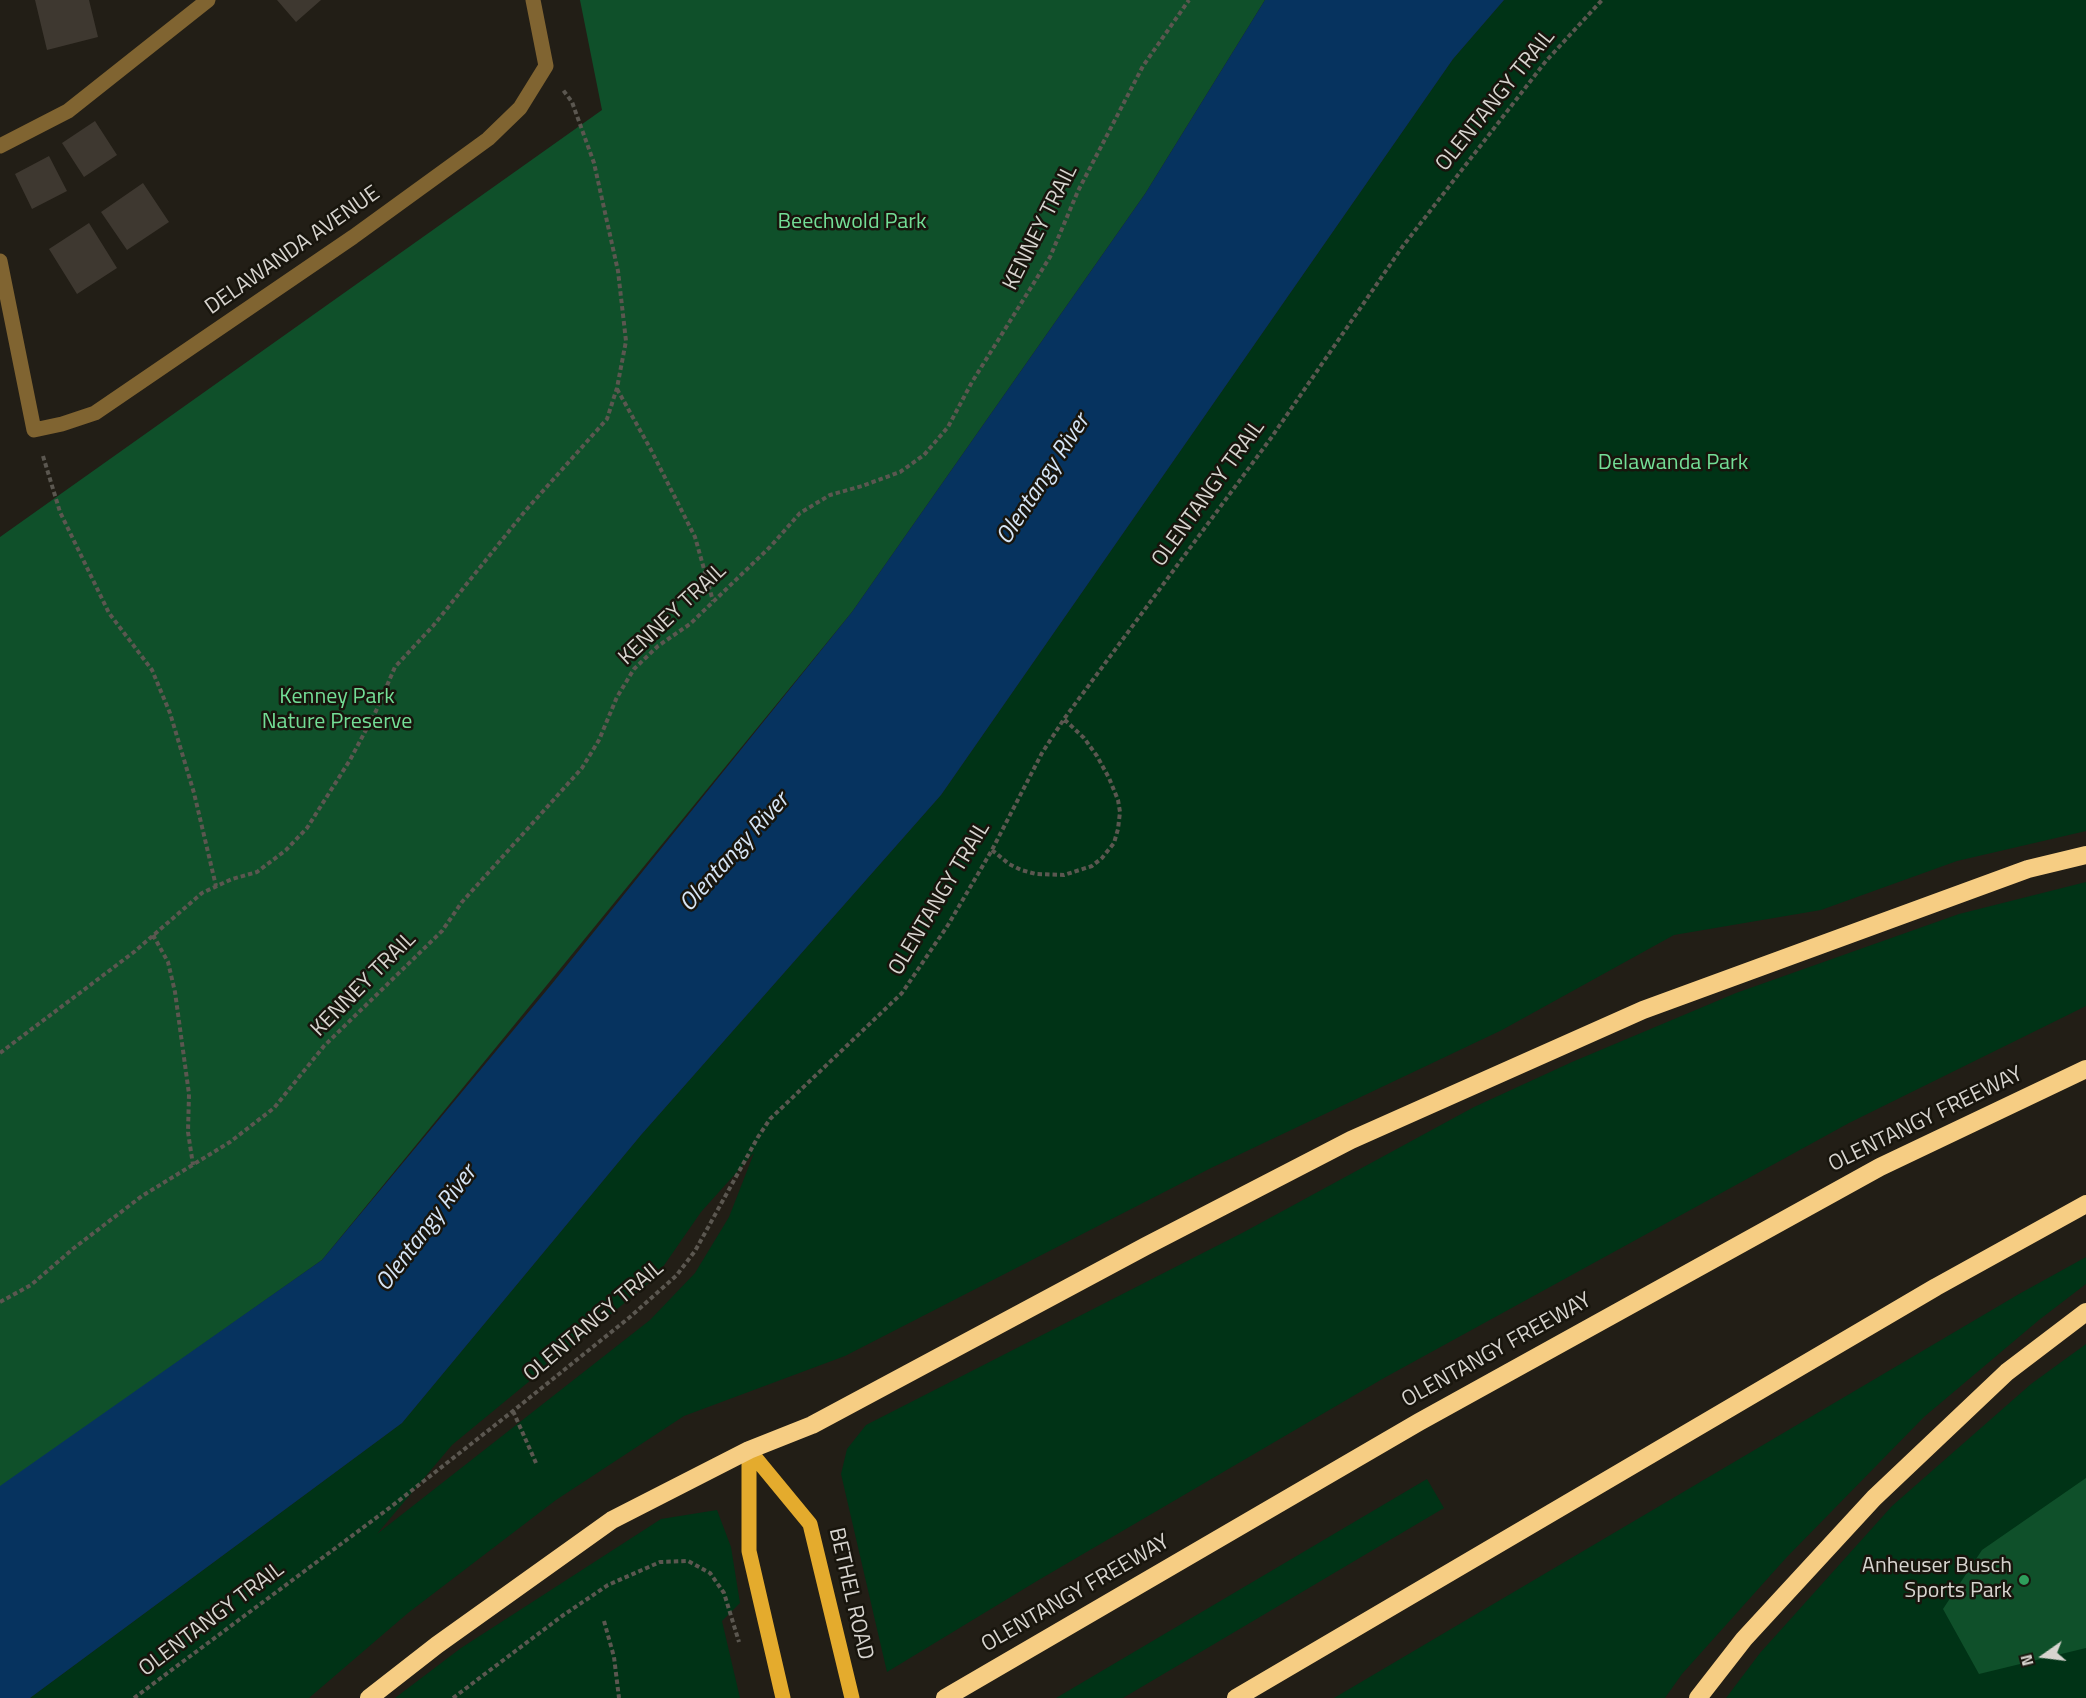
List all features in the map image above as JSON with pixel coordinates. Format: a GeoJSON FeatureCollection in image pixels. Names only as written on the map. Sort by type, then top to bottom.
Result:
{"type":"FeatureCollection","features":[{"type":"Feature","properties":{"kind":"highway"},"geometry":{"type":"LineString","coordinates":[[369,1698],[437,1645],[612,1520],[749,1450],[812,1425],[1351,1140],[1643,1010],[2028,869],[2086,855]]}},
{"type":"Feature","properties":{"kind":"highway","name":"OLENTANGY FREEWAY"},"geometry":{"type":"LineString","coordinates":[[945,1698],[1419,1422],[1870,1173],[2086,1070]]}},
{"type":"Feature","properties":{"kind":"highway"},"geometry":{"type":"LineString","coordinates":[[1236,1698],[1936,1287],[2086,1204]]}},
{"type":"Feature","properties":{"kind":"highway"},"geometry":{"type":"LineString","coordinates":[[1698,1698],[1744,1639],[1874,1498],[2007,1372],[2086,1312]]}},
{"type":"Feature","properties":{"kind":"main road","name":"BETHEL ROAD"},"geometry":{"type":"LineString","coordinates":[[749,1450],[810,1524],[852,1698]]}},
{"type":"Feature","properties":{"kind":"main road"},"geometry":{"type":"LineString","coordinates":[[749,1450],[749,1551],[783,1698]]}},
{"type":"Feature","properties":{"kind":"street"},"geometry":{"type":"LineString","coordinates":[[0,146],[68,111],[208,0]]}},
{"type":"Feature","properties":{"kind":"street"},"geometry":{"type":"LineString","coordinates":[[533,0],[546,66]]}},
{"type":"Feature","properties":{"kind":"street","name":"DELAWANDA AVENUE"},"geometry":{"type":"LineString","coordinates":[[34,430],[95,413],[353,237],[488,139],[520,108],[546,66]]}},
{"type":"Feature","properties":{"kind":"street"},"geometry":{"type":"LineString","coordinates":[[0,261],[34,430]]}},
{"type":"Feature","properties":{"kind":"path","name":"KENNEY TRAIL"},"geometry":{"type":"LineString","coordinates":[[0,1302],[31,1285],[59,1260],[142,1196],[230,1142],[274,1108],[324,1046],[442,931],[462,902],[582,768],[599,740],[617,697],[633,669],[658,646],[690,624],[770,547],[800,513],[830,495],[900,472],[924,455],[948,427],[972,382],[1050,257],[1078,191],[1143,66],[1189,0]]}},
{"type":"Feature","properties":{"kind":"path","name":"OLENTANGY TRAIL"},"geometry":{"type":"LineString","coordinates":[[134,1698],[393,1506],[630,1317],[676,1276],[695,1251],[770,1119],[902,993],[948,925],[992,850],[1042,753],[1064,719],[1271,438],[1402,246],[1546,61],[1602,0]]}},
{"type":"Feature","properties":{"kind":"path"},"geometry":{"type":"LineString","coordinates":[[0,1053],[126,959],[202,893],[232,879],[257,873],[286,850],[307,828],[350,760],[376,711],[395,667],[433,626],[526,510],[607,419],[617,388],[626,341],[618,271],[594,163],[572,102],[546,66]]}},
{"type":"Feature","properties":{"kind":"path"},"geometry":{"type":"LineString","coordinates":[[617,388],[695,537],[713,601]]}},
{"type":"Feature","properties":{"kind":"path"},"geometry":{"type":"LineString","coordinates":[[34,430],[60,512],[109,613],[152,670],[170,714],[194,793],[216,886]]}},
{"type":"Feature","properties":{"kind":"path"},"geometry":{"type":"LineString","coordinates":[[992,850],[1009,864],[1021,870],[1047,876],[1064,875],[1092,866],[1114,843],[1120,812],[1114,789],[1097,756],[1084,738],[1064,719]]}},
{"type":"Feature","properties":{"kind":"path"},"geometry":{"type":"LineString","coordinates":[[153,935],[168,962],[175,992],[189,1094],[188,1132],[193,1165]]}},
{"type":"Feature","properties":{"kind":"path"},"geometry":{"type":"LineString","coordinates":[[513,1411],[536,1463]]}},
{"type":"Feature","properties":{"kind":"path"},"geometry":{"type":"LineString","coordinates":[[453,1698],[562,1616],[608,1585],[660,1563],[688,1560],[710,1573],[724,1593],[740,1644]]}},
{"type":"Feature","properties":{"kind":"path"},"geometry":{"type":"LineString","coordinates":[[604,1621],[614,1657],[619,1698]]}},
{"type":"Feature","properties":{"kind":"green space","name":"Kenney Park Nature Preserve"},"geometry":{"type":"Polygon","coordinates":[[[580,0],[1265,0],[1145,194],[852,612],[322,1260],[0,1488],[0,537],[602,110],[580,0]]]}},
{"type":"Feature","properties":{"kind":"green space","name":"Delawanda Park"},"geometry":{"type":"Polygon","coordinates":[[[1504,0],[2086,0],[2086,831],[1957,861],[1821,910],[1674,935],[1502,1030],[1211,1168],[845,1356],[684,1416],[556,1500],[408,1613],[309,1698],[30,1698],[402,1423],[641,1135],[941,795],[1453,59],[1504,0]],[[754,1153],[701,1212],[656,1277],[452,1445],[377,1534],[650,1320],[695,1273],[729,1217],[754,1153]]]}},
{"type":"Feature","properties":{"kind":"green space"},"geometry":{"type":"Polygon","coordinates":[[[2086,882],[2086,1006],[1849,1123],[1384,1378],[1037,1581],[887,1672],[841,1474],[847,1449],[866,1425],[1244,1232],[1474,1107],[1572,1062],[1736,993],[1959,914],[2086,882]]]}},
{"type":"Feature","properties":{"kind":"green space"},"geometry":{"type":"Polygon","coordinates":[[[2086,1257],[2086,1284],[2039,1320],[1924,1417],[1786,1558],[1682,1674],[1665,1698],[1334,1698],[2019,1294],[2086,1257]]]}},
{"type":"Feature","properties":{"kind":"green space"},"geometry":{"type":"Polygon","coordinates":[[[2086,1344],[2086,1698],[1726,1698],[1760,1653],[1892,1506],[2031,1384],[2086,1344]]]}},
{"type":"Feature","properties":{"kind":"green space","name":"Anheuser Busch Sports Park"},"geometry":{"type":"Polygon","coordinates":[[[2086,1478],[2086,1648],[1979,1674],[1943,1609],[1982,1550],[2086,1478]]]}},
{"type":"Feature","properties":{"kind":"green space"},"geometry":{"type":"Polygon","coordinates":[[[1427,1479],[1444,1508],[1123,1698],[1056,1698],[1427,1479]]]}},
{"type":"Feature","properties":{"kind":"green space"},"geometry":{"type":"Polygon","coordinates":[[[717,1510],[731,1547],[740,1603],[722,1621],[740,1698],[395,1698],[461,1648],[661,1519],[717,1510]]]}},
{"type":"Feature","properties":{"kind":"water","name":"Olentangy River"},"geometry":{"type":"Polygon","coordinates":[[[1265,0],[1504,0],[1453,59],[941,795],[641,1135],[402,1423],[30,1698],[0,1698],[0,1486],[322,1260],[551,985],[852,612],[1145,194],[1265,0]]]}},
{"type":"Feature","properties":{"kind":"building"},"geometry":{"type":"Polygon","coordinates":[[[35,0],[89,0],[98,37],[47,50],[35,0]]]}},
{"type":"Feature","properties":{"kind":"building"},"geometry":{"type":"Polygon","coordinates":[[[277,0],[321,0],[296,22],[277,0]]]}},
{"type":"Feature","properties":{"kind":"building"},"geometry":{"type":"Polygon","coordinates":[[[95,121],[117,155],[84,177],[62,143],[95,121]]]}},
{"type":"Feature","properties":{"kind":"building"},"geometry":{"type":"Polygon","coordinates":[[[49,156],[67,191],[32,209],[15,174],[49,156]]]}},
{"type":"Feature","properties":{"kind":"building"},"geometry":{"type":"Polygon","coordinates":[[[143,183],[169,222],[127,250],[101,212],[143,183]]]}},
{"type":"Feature","properties":{"kind":"building"},"geometry":{"type":"Polygon","coordinates":[[[89,223],[117,268],[77,294],[49,249],[89,223]]]}},
{"type":"Feature","properties":{"kind":"place","name":"Anheuser Busch Sports Park"},"geometry":{"type":"Point","coordinates":[2024,1580]}},
{"type":"Feature","properties":{"kind":"park label","name":"Beechwold Park"},"geometry":{"type":"Point","coordinates":[852,223]}}]}
